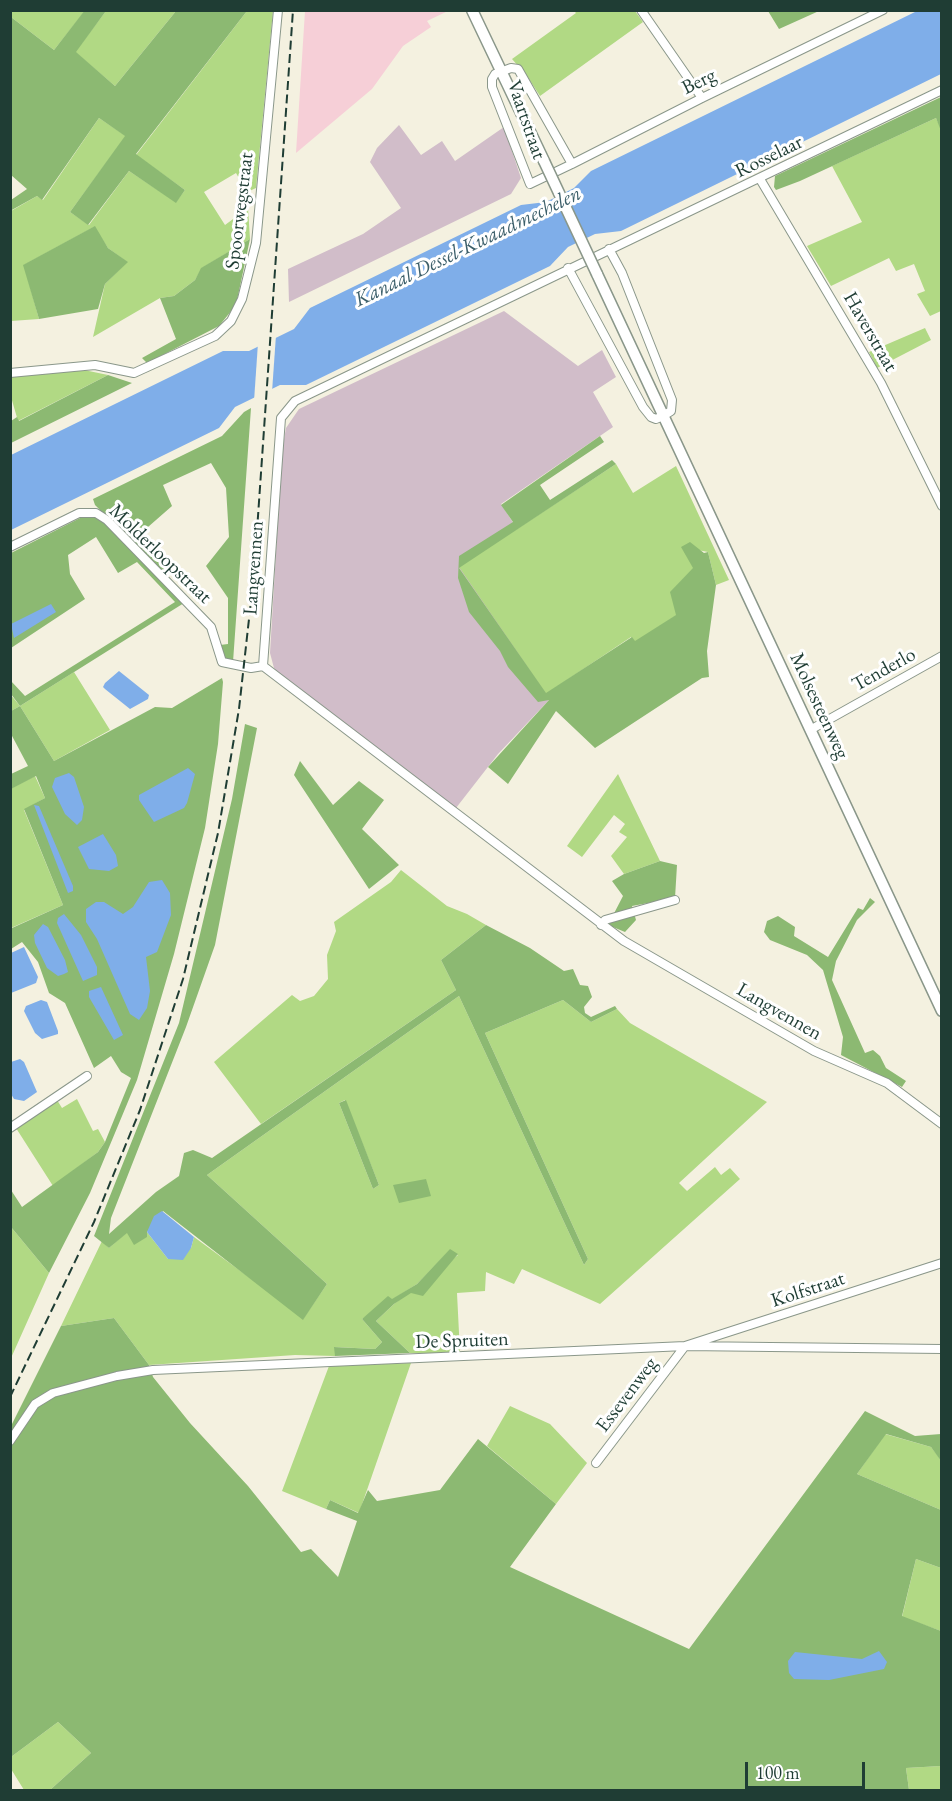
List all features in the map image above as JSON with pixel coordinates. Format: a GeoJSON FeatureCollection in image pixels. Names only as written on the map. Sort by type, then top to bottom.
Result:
{"type":"FeatureCollection","features":[{"type":"Feature","properties":{"kind":"main road","name":"Vaartstraat"},"geometry":{"type":"LineString","coordinates":[[472,10],[544,160]]}},
{"type":"Feature","properties":{"kind":"main road","name":"Molsesteenweg"},"geometry":{"type":"LineString","coordinates":[[544,160],[942,1011]]}},
{"type":"Feature","properties":{"kind":"street","name":"Spoorwegstraat"},"geometry":{"type":"LineString","coordinates":[[10,373],[95,365],[134,373],[215,336],[231,321],[245,291],[256,243],[278,10]]}},
{"type":"Feature","properties":{"kind":"street"},"geometry":{"type":"LineString","coordinates":[[641,10],[702,98]]}},
{"type":"Feature","properties":{"kind":"street","name":"Berg"},"geometry":{"type":"LineString","coordinates":[[530,184],[883,10]]}},
{"type":"Feature","properties":{"kind":"street","name":"Vaartstraat"},"geometry":{"type":"LineString","coordinates":[[530,184],[492,87],[492,79],[501,70],[518,69],[572,164]]}},
{"type":"Feature","properties":{"kind":"street","name":"Rosselaar"},"geometry":{"type":"LineString","coordinates":[[609,249],[621,246],[942,90]]}},
{"type":"Feature","properties":{"kind":"street","name":"Haverstraat"},"geometry":{"type":"LineString","coordinates":[[760,179],[881,383],[942,506]]}},
{"type":"Feature","properties":{"kind":"street"},"geometry":{"type":"LineString","coordinates":[[567,268],[643,407],[651,417],[656,419],[663,416],[671,411],[672,400],[622,273],[609,249]]}},
{"type":"Feature","properties":{"kind":"street","name":"Langvennen"},"geometry":{"type":"LineString","coordinates":[[609,249],[301,397],[287,408],[281,418],[263,666],[601,925],[644,954],[799,1043],[887,1083],[942,1124]]}},
{"type":"Feature","properties":{"kind":"street","name":"Molderloopstraat"},"geometry":{"type":"LineString","coordinates":[[10,547],[79,513],[96,513],[107,520],[211,627],[217,653],[222,662],[251,668],[263,666]]}},
{"type":"Feature","properties":{"kind":"street","name":"Tenderlo"},"geometry":{"type":"LineString","coordinates":[[810,730],[942,656]]}},
{"type":"Feature","properties":{"kind":"street"},"geometry":{"type":"LineString","coordinates":[[601,925],[605,920],[675,900]]}},
{"type":"Feature","properties":{"kind":"street"},"geometry":{"type":"LineString","coordinates":[[10,1128],[87,1076]]}},
{"type":"Feature","properties":{"kind":"street","name":"Kolfstraat"},"geometry":{"type":"LineString","coordinates":[[685,1346],[942,1263]]}},
{"type":"Feature","properties":{"kind":"street","name":"De Spruiten"},"geometry":{"type":"LineString","coordinates":[[10,1441],[35,1404],[53,1393],[94,1381],[153,1370],[685,1346],[942,1349]]}},
{"type":"Feature","properties":{"kind":"street","name":"Essevenweg"},"geometry":{"type":"LineString","coordinates":[[596,1463],[685,1346]]}},
{"type":"Feature","properties":{"kind":"shaded area"},"geometry":{"type":"Polygon","coordinates":[[[305,10],[448,11],[427,21],[431,27],[403,46],[372,89],[296,153],[305,10]]]}},
{"type":"Feature","properties":{"kind":"shaded area"},"geometry":{"type":"Polygon","coordinates":[[[399,125],[421,155],[442,141],[455,161],[504,127],[521,178],[511,194],[289,302],[288,269],[363,234],[401,208],[370,162],[377,148],[399,125]]]}},
{"type":"Feature","properties":{"kind":"shaded area"},"geometry":{"type":"Polygon","coordinates":[[[504,311],[578,366],[602,350],[616,377],[593,392],[613,427],[501,504],[516,527],[550,699],[498,754],[456,808],[286,681],[274,668],[270,653],[282,451],[286,428],[299,409],[504,311]]]}},
{"type":"Feature","properties":{"kind":"green space"},"geometry":{"type":"Polygon","coordinates":[[[85,10],[106,11],[76,52],[115,86],[176,11],[247,11],[136,154],[185,190],[176,203],[129,171],[88,225],[70,212],[125,136],[99,118],[42,200],[37,196],[10,211],[11,200],[27,189],[11,175],[11,17],[54,50],[85,10]]]}},
{"type":"Feature","properties":{"kind":"green space"},"geometry":{"type":"Polygon","coordinates":[[[10,11],[85,11],[54,50],[11,17],[10,11]]]}},
{"type":"Feature","properties":{"kind":"green space"},"geometry":{"type":"Polygon","coordinates":[[[106,11],[176,11],[115,86],[75,52],[106,11]]]}},
{"type":"Feature","properties":{"kind":"green space"},"geometry":{"type":"Polygon","coordinates":[[[247,11],[273,11],[256,188],[247,192],[236,173],[204,192],[225,225],[248,208],[250,239],[202,268],[195,280],[174,296],[160,298],[93,337],[105,284],[127,262],[108,248],[94,227],[24,265],[39,319],[11,321],[11,211],[37,196],[43,200],[99,118],[126,136],[70,212],[89,225],[129,171],[176,202],[185,190],[136,155],[247,11]]]}},
{"type":"Feature","properties":{"kind":"green space"},"geometry":{"type":"Polygon","coordinates":[[[574,11],[635,11],[643,22],[540,96],[512,59],[576,13],[574,11]]]}},
{"type":"Feature","properties":{"kind":"green space"},"geometry":{"type":"Polygon","coordinates":[[[768,11],[819,11],[779,29],[768,11]]]}},
{"type":"Feature","properties":{"kind":"green space"},"geometry":{"type":"Polygon","coordinates":[[[941,97],[941,131],[936,118],[800,181],[776,190],[774,187],[775,176],[941,97]]]}},
{"type":"Feature","properties":{"kind":"green space"},"geometry":{"type":"Polygon","coordinates":[[[936,118],[942,131],[941,311],[930,316],[917,294],[925,291],[914,264],[896,271],[889,258],[831,286],[807,246],[862,222],[832,166],[936,118]]]}},
{"type":"Feature","properties":{"kind":"green space"},"geometry":{"type":"Polygon","coordinates":[[[95,226],[108,248],[128,262],[105,284],[98,309],[39,319],[23,265],[95,226]]]}},
{"type":"Feature","properties":{"kind":"green space"},"geometry":{"type":"Polygon","coordinates":[[[250,239],[236,305],[219,326],[147,363],[142,358],[176,339],[160,298],[174,296],[195,280],[201,268],[250,239]]]}},
{"type":"Feature","properties":{"kind":"green space"},"geometry":{"type":"Polygon","coordinates":[[[925,328],[931,340],[877,368],[869,352],[925,328]]]}},
{"type":"Feature","properties":{"kind":"green space"},"geometry":{"type":"Polygon","coordinates":[[[84,370],[108,375],[18,421],[11,397],[10,376],[84,370]]]}},
{"type":"Feature","properties":{"kind":"green space"},"geometry":{"type":"Polygon","coordinates":[[[108,375],[132,383],[11,443],[11,421],[17,417],[19,421],[108,375]]]}},
{"type":"Feature","properties":{"kind":"green space"},"geometry":{"type":"Polygon","coordinates":[[[251,408],[233,662],[224,658],[220,645],[228,644],[228,598],[206,566],[229,537],[226,488],[211,463],[163,485],[172,506],[140,534],[172,566],[166,575],[95,505],[93,499],[222,436],[244,412],[251,408]]]}},
{"type":"Feature","properties":{"kind":"green space"},"geometry":{"type":"Polygon","coordinates":[[[600,436],[604,442],[540,485],[550,500],[612,460],[616,464],[459,568],[546,693],[632,637],[635,641],[676,615],[670,592],[693,568],[681,547],[690,542],[704,553],[708,552],[716,585],[707,651],[709,677],[702,678],[595,748],[556,711],[508,784],[488,767],[549,700],[538,702],[508,667],[500,651],[469,612],[458,578],[459,556],[513,522],[501,505],[600,436]]]}},
{"type":"Feature","properties":{"kind":"green space"},"geometry":{"type":"Polygon","coordinates":[[[616,464],[633,493],[676,466],[729,580],[716,585],[708,552],[682,547],[694,568],[671,592],[677,615],[635,642],[631,637],[546,694],[459,567],[616,464]]]}},
{"type":"Feature","properties":{"kind":"green space"},"geometry":{"type":"Polygon","coordinates":[[[90,513],[107,525],[184,603],[20,706],[11,694],[11,681],[25,696],[175,602],[137,562],[118,573],[96,537],[68,555],[70,574],[85,599],[11,648],[11,553],[90,513]]]}},
{"type":"Feature","properties":{"kind":"green space"},"geometry":{"type":"Polygon","coordinates":[[[74,672],[110,730],[54,761],[20,706],[74,672]]]}},
{"type":"Feature","properties":{"kind":"green space"},"geometry":{"type":"Polygon","coordinates":[[[222,678],[223,682],[218,744],[205,828],[174,954],[137,1080],[90,1193],[49,1273],[11,1227],[11,1190],[22,1207],[98,1152],[105,1142],[131,1078],[121,1072],[111,1056],[94,1068],[65,1003],[49,993],[38,962],[22,942],[11,949],[10,926],[12,928],[63,905],[24,809],[45,798],[36,776],[11,789],[11,774],[28,766],[11,734],[11,711],[20,706],[54,761],[155,707],[172,708],[222,678]]]}},
{"type":"Feature","properties":{"kind":"green space"},"geometry":{"type":"Polygon","coordinates":[[[10,694],[20,706],[11,711],[10,694]]]}},
{"type":"Feature","properties":{"kind":"green space"},"geometry":{"type":"Polygon","coordinates":[[[245,724],[257,728],[215,945],[186,1027],[111,1218],[109,1234],[156,1192],[179,1176],[184,1153],[193,1150],[212,1158],[456,990],[441,960],[486,925],[530,948],[564,971],[573,969],[580,985],[588,986],[592,997],[584,1007],[585,1013],[591,1017],[615,1006],[617,1009],[591,1022],[563,1000],[485,1033],[588,1259],[584,1265],[459,996],[207,1175],[327,1284],[303,1320],[163,1211],[147,1232],[147,1237],[134,1245],[127,1233],[109,1248],[94,1236],[179,1023],[232,799],[245,724]]]}},
{"type":"Feature","properties":{"kind":"green space"},"geometry":{"type":"Polygon","coordinates":[[[300,761],[333,805],[359,781],[384,800],[362,829],[399,865],[369,889],[294,775],[300,761]]]}},
{"type":"Feature","properties":{"kind":"green space"},"geometry":{"type":"Polygon","coordinates":[[[618,774],[660,861],[624,874],[611,856],[627,837],[619,832],[625,824],[614,815],[582,857],[567,846],[618,774]]]}},
{"type":"Feature","properties":{"kind":"green space"},"geometry":{"type":"Polygon","coordinates":[[[35,776],[45,798],[24,810],[63,905],[11,928],[10,789],[35,776]]]}},
{"type":"Feature","properties":{"kind":"green space"},"geometry":{"type":"Polygon","coordinates":[[[660,861],[677,865],[675,898],[632,906],[636,920],[625,932],[608,925],[623,896],[612,881],[624,874],[660,861]]]}},
{"type":"Feature","properties":{"kind":"green space"},"geometry":{"type":"Polygon","coordinates":[[[401,870],[447,906],[486,925],[441,960],[456,990],[261,1124],[214,1062],[292,995],[300,1001],[314,996],[328,979],[327,955],[336,931],[334,922],[391,882],[401,870]]]}},
{"type":"Feature","properties":{"kind":"green space"},"geometry":{"type":"Polygon","coordinates":[[[870,898],[875,902],[857,920],[836,961],[832,980],[865,1053],[873,1050],[880,1056],[886,1068],[906,1081],[902,1087],[841,1055],[843,1037],[823,970],[807,955],[770,940],[764,932],[767,921],[778,916],[795,927],[794,936],[828,957],[858,908],[863,910],[870,898]]]}},
{"type":"Feature","properties":{"kind":"green space"},"geometry":{"type":"Polygon","coordinates":[[[459,996],[584,1265],[588,1259],[485,1033],[563,1000],[591,1022],[617,1009],[630,1023],[767,1102],[679,1183],[687,1191],[715,1167],[721,1175],[730,1168],[740,1179],[600,1304],[522,1269],[514,1284],[486,1272],[485,1291],[457,1293],[460,1353],[410,1353],[376,1321],[394,1304],[458,1255],[450,1250],[417,1284],[362,1319],[382,1342],[375,1349],[335,1347],[335,1356],[295,1355],[149,1365],[114,1318],[61,1326],[102,1241],[109,1248],[127,1232],[147,1232],[168,1259],[191,1248],[194,1237],[303,1319],[327,1284],[207,1175],[459,996]],[[345,1100],[339,1103],[373,1189],[379,1185],[345,1100]]]}},
{"type":"Feature","properties":{"kind":"green space"},"geometry":{"type":"Polygon","coordinates":[[[77,1099],[93,1131],[98,1129],[105,1142],[98,1152],[53,1186],[16,1128],[57,1100],[62,1108],[77,1099]]]}},
{"type":"Feature","properties":{"kind":"green space"},"geometry":{"type":"Polygon","coordinates":[[[346,1100],[379,1185],[373,1189],[339,1103],[346,1100]]]}},
{"type":"Feature","properties":{"kind":"green space"},"geometry":{"type":"Polygon","coordinates":[[[426,1179],[431,1196],[399,1203],[393,1185],[426,1179]]]}},
{"type":"Feature","properties":{"kind":"green space"},"geometry":{"type":"Polygon","coordinates":[[[11,1227],[49,1273],[11,1358],[11,1227]]]}},
{"type":"Feature","properties":{"kind":"green space"},"geometry":{"type":"Polygon","coordinates":[[[450,1249],[458,1254],[423,1296],[411,1293],[394,1304],[376,1321],[410,1353],[335,1356],[334,1347],[375,1349],[382,1342],[362,1319],[388,1296],[392,1299],[417,1284],[450,1249]]]}},
{"type":"Feature","properties":{"kind":"green space"},"geometry":{"type":"Polygon","coordinates":[[[114,1318],[149,1365],[153,1377],[190,1423],[248,1486],[301,1552],[311,1549],[338,1577],[357,1521],[326,1509],[330,1500],[358,1513],[368,1490],[377,1501],[440,1490],[478,1439],[556,1504],[510,1567],[689,1649],[865,1411],[915,1436],[941,1434],[941,1461],[931,1447],[886,1434],[857,1474],[941,1510],[941,1568],[916,1559],[902,1616],[941,1631],[941,1766],[906,1768],[909,1790],[50,1790],[91,1753],[58,1722],[11,1757],[10,1428],[61,1326],[114,1318]]]}},
{"type":"Feature","properties":{"kind":"green space"},"geometry":{"type":"Polygon","coordinates":[[[411,1363],[359,1513],[330,1500],[326,1509],[282,1491],[329,1366],[411,1363]]]}},
{"type":"Feature","properties":{"kind":"green space"},"geometry":{"type":"Polygon","coordinates":[[[510,1406],[550,1424],[587,1463],[556,1504],[487,1446],[510,1406]]]}},
{"type":"Feature","properties":{"kind":"green space"},"geometry":{"type":"Polygon","coordinates":[[[885,1434],[931,1447],[938,1456],[941,1461],[941,1510],[857,1474],[885,1434]]]}},
{"type":"Feature","properties":{"kind":"green space"},"geometry":{"type":"Polygon","coordinates":[[[916,1559],[941,1568],[941,1631],[902,1617],[916,1559]]]}},
{"type":"Feature","properties":{"kind":"green space"},"geometry":{"type":"Polygon","coordinates":[[[58,1722],[91,1753],[50,1790],[24,1790],[11,1769],[11,1757],[58,1722]]]}},
{"type":"Feature","properties":{"kind":"green space"},"geometry":{"type":"Polygon","coordinates":[[[941,1766],[941,1790],[909,1790],[906,1768],[941,1766]]]}},
{"type":"Feature","properties":{"kind":"water","name":"Kanaal Dessel-Kwaadmechelen"},"geometry":{"type":"Polygon","coordinates":[[[917,11],[941,11],[941,74],[621,231],[595,234],[568,247],[550,266],[306,385],[280,385],[235,407],[219,428],[11,530],[11,455],[223,351],[249,351],[294,329],[310,308],[521,205],[546,202],[574,188],[591,171],[917,11]]]}},
{"type":"Feature","properties":{"kind":"water"},"geometry":{"type":"Polygon","coordinates":[[[51,604],[56,612],[14,638],[11,624],[51,604]]]}},
{"type":"Feature","properties":{"kind":"water"},"geometry":{"type":"Polygon","coordinates":[[[119,671],[149,695],[148,699],[130,709],[105,689],[103,687],[105,683],[119,671]]]}},
{"type":"Feature","properties":{"kind":"water"},"geometry":{"type":"Polygon","coordinates":[[[188,768],[195,774],[184,808],[154,822],[139,800],[139,795],[188,768]]]}},
{"type":"Feature","properties":{"kind":"water"},"geometry":{"type":"Polygon","coordinates":[[[69,773],[74,777],[84,807],[82,820],[77,825],[65,814],[52,787],[55,778],[69,773]]]}},
{"type":"Feature","properties":{"kind":"water"},"geometry":{"type":"Polygon","coordinates":[[[34,805],[39,806],[73,886],[73,891],[68,893],[34,805]]]}},
{"type":"Feature","properties":{"kind":"water"},"geometry":{"type":"Polygon","coordinates":[[[103,834],[116,855],[118,866],[109,871],[89,869],[78,847],[103,834]]]}},
{"type":"Feature","properties":{"kind":"water"},"geometry":{"type":"Polygon","coordinates":[[[162,880],[170,893],[171,915],[157,952],[146,957],[150,991],[147,1008],[139,1020],[130,1014],[97,939],[86,922],[86,909],[96,902],[104,902],[123,914],[133,907],[149,882],[162,880]]]}},
{"type":"Feature","properties":{"kind":"water"},"geometry":{"type":"Polygon","coordinates":[[[64,914],[81,935],[97,967],[97,975],[83,981],[57,923],[58,918],[64,914]]]}},
{"type":"Feature","properties":{"kind":"water"},"geometry":{"type":"Polygon","coordinates":[[[43,924],[48,927],[65,960],[68,972],[64,974],[58,976],[47,968],[35,943],[34,935],[43,924]]]}},
{"type":"Feature","properties":{"kind":"water"},"geometry":{"type":"Polygon","coordinates":[[[24,947],[38,977],[36,983],[11,993],[11,953],[24,947]]]}},
{"type":"Feature","properties":{"kind":"water"},"geometry":{"type":"Polygon","coordinates":[[[101,987],[123,1035],[114,1040],[89,997],[89,991],[101,987]]]}},
{"type":"Feature","properties":{"kind":"water"},"geometry":{"type":"Polygon","coordinates":[[[41,1000],[47,1002],[58,1031],[58,1034],[42,1039],[35,1033],[24,1011],[26,1006],[41,1000]]]}},
{"type":"Feature","properties":{"kind":"water"},"geometry":{"type":"Polygon","coordinates":[[[20,1059],[24,1062],[37,1092],[24,1101],[14,1099],[11,1094],[11,1062],[20,1059]]]}},
{"type":"Feature","properties":{"kind":"water"},"geometry":{"type":"Polygon","coordinates":[[[162,1211],[194,1237],[191,1248],[183,1260],[168,1259],[147,1232],[154,1216],[162,1211]]]}},
{"type":"Feature","properties":{"kind":"water"},"geometry":{"type":"Polygon","coordinates":[[[879,1651],[887,1662],[884,1669],[829,1680],[794,1679],[789,1673],[788,1661],[795,1652],[862,1659],[879,1651]]]}},
{"type":"Feature","properties":{"kind":"pier"},"geometry":{"type":"Polygon","coordinates":[[[276,335],[272,392],[254,401],[258,343],[276,335]]]}},
{"type":"Feature","properties":{"kind":"railway"},"geometry":{"type":"LineString","coordinates":[[10,1397],[94,1222],[140,1110],[183,979],[218,833],[239,709],[254,574],[293,10]]}}]}
